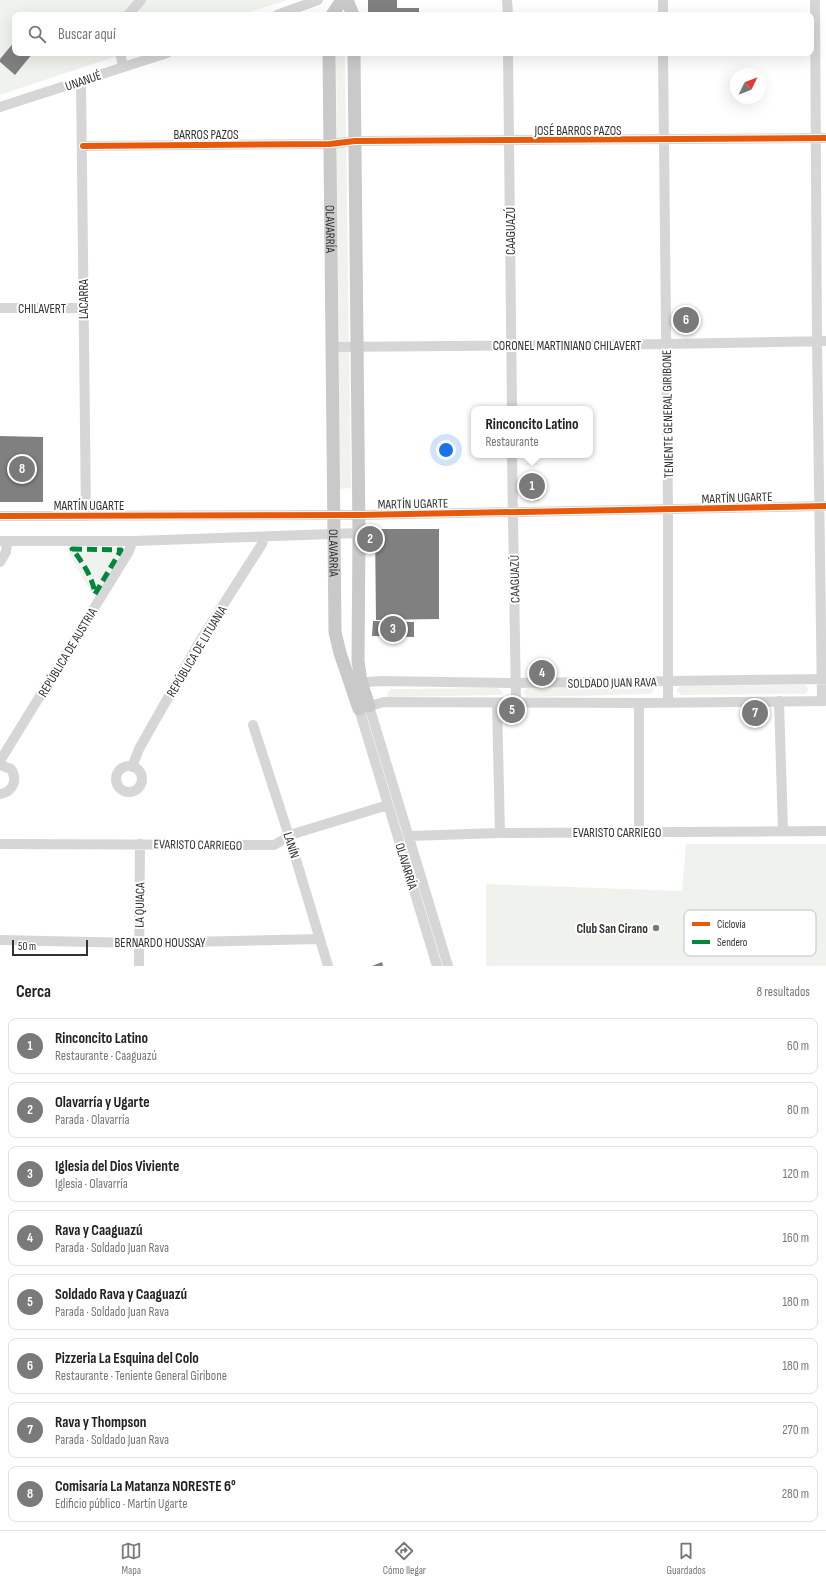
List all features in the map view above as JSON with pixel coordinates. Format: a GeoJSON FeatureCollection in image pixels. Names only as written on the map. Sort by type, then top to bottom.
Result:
{"type":"FeatureCollection","features":[{"type":"Feature","properties":{"kind":"main road"},"geometry":{"type":"LineString","coordinates":[[334,12],[342,0]]}},
{"type":"Feature","properties":{"kind":"main road"},"geometry":{"type":"LineString","coordinates":[[347,0],[352,12]]}},
{"type":"Feature","properties":{"kind":"main road","name":"OLAVARRÍA"},"geometry":{"type":"LineString","coordinates":[[329,56],[335,514],[335,632],[336,642],[356,683],[364,707]]}},
{"type":"Feature","properties":{"kind":"main road","name":"OLAVARRÍA"},"geometry":{"type":"LineString","coordinates":[[354,56],[359,515],[358,661],[356,683]]}},
{"type":"Feature","properties":{"kind":"street"},"geometry":{"type":"LineString","coordinates":[[130,12],[140,0]]}},
{"type":"Feature","properties":{"kind":"street"},"geometry":{"type":"LineString","coordinates":[[285,12],[318,0]]}},
{"type":"Feature","properties":{"kind":"street"},"geometry":{"type":"LineString","coordinates":[[507,0],[508,12]]}},
{"type":"Feature","properties":{"kind":"street"},"geometry":{"type":"LineString","coordinates":[[663,0],[663,12]]}},
{"type":"Feature","properties":{"kind":"street"},"geometry":{"type":"LineString","coordinates":[[815,0],[821,138],[824,701]]}},
{"type":"Feature","properties":{"kind":"street"},"geometry":{"type":"LineString","coordinates":[[121,56],[123,66]]}},
{"type":"Feature","properties":{"kind":"street","name":"UNANUÉ"},"geometry":{"type":"LineString","coordinates":[[0,107],[156,56]]}},
{"type":"Feature","properties":{"kind":"street","name":"CAAGUAZÚ"},"geometry":{"type":"LineString","coordinates":[[508,56],[512,406]]}},
{"type":"Feature","properties":{"kind":"street","name":"TENIENTE GENERAL GIRIBONE"},"geometry":{"type":"LineString","coordinates":[[663,56],[668,510],[668,702]]}},
{"type":"Feature","properties":{"kind":"street","name":"LACARRA"},"geometry":{"type":"LineString","coordinates":[[80,82],[83,146],[83,308],[86,516]]}},
{"type":"Feature","properties":{"kind":"street","name":"JOSÉ BARROS PAZOS"},"geometry":{"type":"LineString","coordinates":[[330,144],[355,141],[821,138]]}},
{"type":"Feature","properties":{"kind":"street","name":"BARROS PAZOS"},"geometry":{"type":"LineString","coordinates":[[83,146],[330,144]]}},
{"type":"Feature","properties":{"kind":"street","name":"CHILAVERT"},"geometry":{"type":"LineString","coordinates":[[0,308],[83,308]]}},
{"type":"Feature","properties":{"kind":"street","name":"CORONEL MARTINIANO CHILAVERT"},"geometry":{"type":"LineString","coordinates":[[332,347],[822,341]]}},
{"type":"Feature","properties":{"kind":"street","name":"CAAGUAZÚ"},"geometry":{"type":"LineString","coordinates":[[512,458],[516,703]]}},
{"type":"Feature","properties":{"kind":"street","name":"MARTÍN UGARTE"},"geometry":{"type":"LineString","coordinates":[[0,516],[359,515],[823,506]]}},
{"type":"Feature","properties":{"kind":"street"},"geometry":{"type":"LineString","coordinates":[[0,562],[6,552],[4,541],[133,541],[359,533]]}},
{"type":"Feature","properties":{"kind":"street","name":"REPÚBLICA DE LITUANIA"},"geometry":{"type":"LineString","coordinates":[[132,767],[139,749],[196,648],[262,544],[264,537]]}},
{"type":"Feature","properties":{"kind":"street","name":"REPÚBLICA DE AUSTRIA"},"geometry":{"type":"LineString","coordinates":[[0,761],[128,553],[133,541]]}},
{"type":"Feature","properties":{"kind":"street","name":"SOLDADO JUAN RAVA"},"geometry":{"type":"LineString","coordinates":[[356,683],[381,681],[516,683],[824,679]]}},
{"type":"Feature","properties":{"kind":"street"},"geometry":{"type":"LineString","coordinates":[[779,701],[784,831]]}},
{"type":"Feature","properties":{"kind":"street","name":"SOLDADO JUAN RAVA"},"geometry":{"type":"LineString","coordinates":[[364,707],[384,702],[640,703],[824,701]]}},
{"type":"Feature","properties":{"kind":"street"},"geometry":{"type":"LineString","coordinates":[[497,703],[500,833]]}},
{"type":"Feature","properties":{"kind":"street"},"geometry":{"type":"LineString","coordinates":[[639,832],[640,703]]}},
{"type":"Feature","properties":{"kind":"street","name":"OLAVARRÍA"},"geometry":{"type":"LineString","coordinates":[[364,707],[388,805],[437,966]]}},
{"type":"Feature","properties":{"kind":"street","name":"OLAVARRÍA"},"geometry":{"type":"LineString","coordinates":[[364,707],[409,836],[448,966]]}},
{"type":"Feature","properties":{"kind":"street","name":"LANÍN"},"geometry":{"type":"LineString","coordinates":[[253,725],[289,836],[328,966]]}},
{"type":"Feature","properties":{"kind":"street"},"geometry":{"type":"LineString","coordinates":[[0,765],[11,769],[15,778],[9,791],[0,794]]}},
{"type":"Feature","properties":{"kind":"street","name":"EVARISTO CARRIEGO"},"geometry":{"type":"LineString","coordinates":[[0,844],[274,845],[289,836],[388,805]]}},
{"type":"Feature","properties":{"kind":"street","name":"EVARISTO CARRIEGO"},"geometry":{"type":"LineString","coordinates":[[409,836],[500,833],[826,831]]}},
{"type":"Feature","properties":{"kind":"street","name":"LA QUIACA"},"geometry":{"type":"LineString","coordinates":[[139,966],[140,844]]}},
{"type":"Feature","properties":{"kind":"street","name":"BERNARDO HOUSSAY"},"geometry":{"type":"LineString","coordinates":[[0,940],[138,943],[319,940]]}},
{"type":"Feature","properties":{"kind":"shaded area"},"geometry":{"type":"Polygon","coordinates":[[[0,0],[287,0],[250,12],[12,12],[12,45],[0,59],[0,0]]]}},
{"type":"Feature","properties":{"kind":"shaded area"},"geometry":{"type":"Polygon","coordinates":[[[31,56],[117,56],[0,95],[0,62],[15,75],[31,56]]]}},
{"type":"Feature","properties":{"kind":"shaded area"},"geometry":{"type":"Polygon","coordinates":[[[336,56],[345,56],[351,488],[340,489],[336,56]]]}},
{"type":"Feature","properties":{"kind":"shaded area"},"geometry":{"type":"Polygon","coordinates":[[[122,546],[123,549],[98,595],[92,594],[66,548],[122,546]]]}},
{"type":"Feature","properties":{"kind":"shaded area"},"geometry":{"type":"Polygon","coordinates":[[[805,685],[809,689],[806,694],[681,695],[676,690],[680,686],[805,685]]]}},
{"type":"Feature","properties":{"kind":"shaded area"},"geometry":{"type":"Polygon","coordinates":[[[650,686],[654,689],[651,694],[527,697],[523,692],[527,688],[650,686]]]}},
{"type":"Feature","properties":{"kind":"shaded area"},"geometry":{"type":"Polygon","coordinates":[[[498,688],[503,692],[502,695],[388,697],[387,694],[391,689],[498,688]]]}},
{"type":"Feature","properties":{"kind":"shaded area","name":"Club San Cirano"},"geometry":{"type":"Polygon","coordinates":[[[686,844],[826,844],[826,966],[486,966],[486,884],[682,891],[686,844]]]}},
{"type":"Feature","properties":{"kind":"building"},"geometry":{"type":"Polygon","coordinates":[[[368,0],[397,0],[397,8],[419,8],[419,12],[368,12],[368,0]]]}},
{"type":"Feature","properties":{"kind":"building"},"geometry":{"type":"Polygon","coordinates":[[[12,45],[12,56],[31,56],[15,75],[0,62],[0,59],[12,45]]]}},
{"type":"Feature","properties":{"kind":"building"},"geometry":{"type":"Polygon","coordinates":[[[678,314],[694,314],[694,329],[680,329],[678,326],[678,314]]]}},
{"type":"Feature","properties":{"kind":"building"},"geometry":{"type":"Polygon","coordinates":[[[0,436],[43,437],[43,502],[0,502],[0,436]]]}},
{"type":"Feature","properties":{"kind":"building"},"geometry":{"type":"Polygon","coordinates":[[[539,477],[539,500],[530,501],[525,495],[524,478],[539,477]]]}},
{"type":"Feature","properties":{"kind":"building"},"geometry":{"type":"Polygon","coordinates":[[[375,529],[439,529],[439,619],[376,620],[375,529]]]}},
{"type":"Feature","properties":{"kind":"building"},"geometry":{"type":"Polygon","coordinates":[[[373,621],[414,622],[414,637],[372,636],[373,621]]]}},
{"type":"Feature","properties":{"kind":"building"},"geometry":{"type":"Polygon","coordinates":[[[382,962],[383,966],[372,966],[382,962]]]}},
{"type":"Feature","properties":{"kind":"marked path"},"geometry":{"type":"LineString","coordinates":[[72,549],[121,550],[95,594],[92,582],[86,570],[72,549]]}},
{"type":"Feature","properties":{"kind":"cycle path"},"geometry":{"type":"LineString","coordinates":[[83,146],[330,144],[355,141],[826,138]]}},
{"type":"Feature","properties":{"kind":"cycle path"},"geometry":{"type":"LineString","coordinates":[[0,516],[359,515],[826,506]]}},
{"type":"Feature","properties":{"kind":"place","name":"Pizzeria La Esquina del Colo"},"geometry":{"type":"Point","coordinates":[686,320]}},
{"type":"Feature","properties":{"kind":"place","name":"Comisaría La Matanza NORESTE 6°"},"geometry":{"type":"Point","coordinates":[22,469]}},
{"type":"Feature","properties":{"kind":"place","name":"Rinconcito Latino"},"geometry":{"type":"Point","coordinates":[532,486]}},
{"type":"Feature","properties":{"kind":"place","name":"Olavarría y Ugarte"},"geometry":{"type":"Point","coordinates":[370,539]}},
{"type":"Feature","properties":{"kind":"place","name":"Iglesia del Dios Viviente"},"geometry":{"type":"Point","coordinates":[393,629]}},
{"type":"Feature","properties":{"kind":"place","name":"Rava y Caaguazú"},"geometry":{"type":"Point","coordinates":[542,673]}},
{"type":"Feature","properties":{"kind":"place","name":"Soldado Rava y Caaguazú"},"geometry":{"type":"Point","coordinates":[512,710]}},
{"type":"Feature","properties":{"kind":"place","name":"Rava y Thompson"},"geometry":{"type":"Point","coordinates":[755,713]}},
{"type":"Feature","properties":{"kind":"place","name":"Club San Cirano"},"geometry":{"type":"Point","coordinates":[656,928]}}]}
